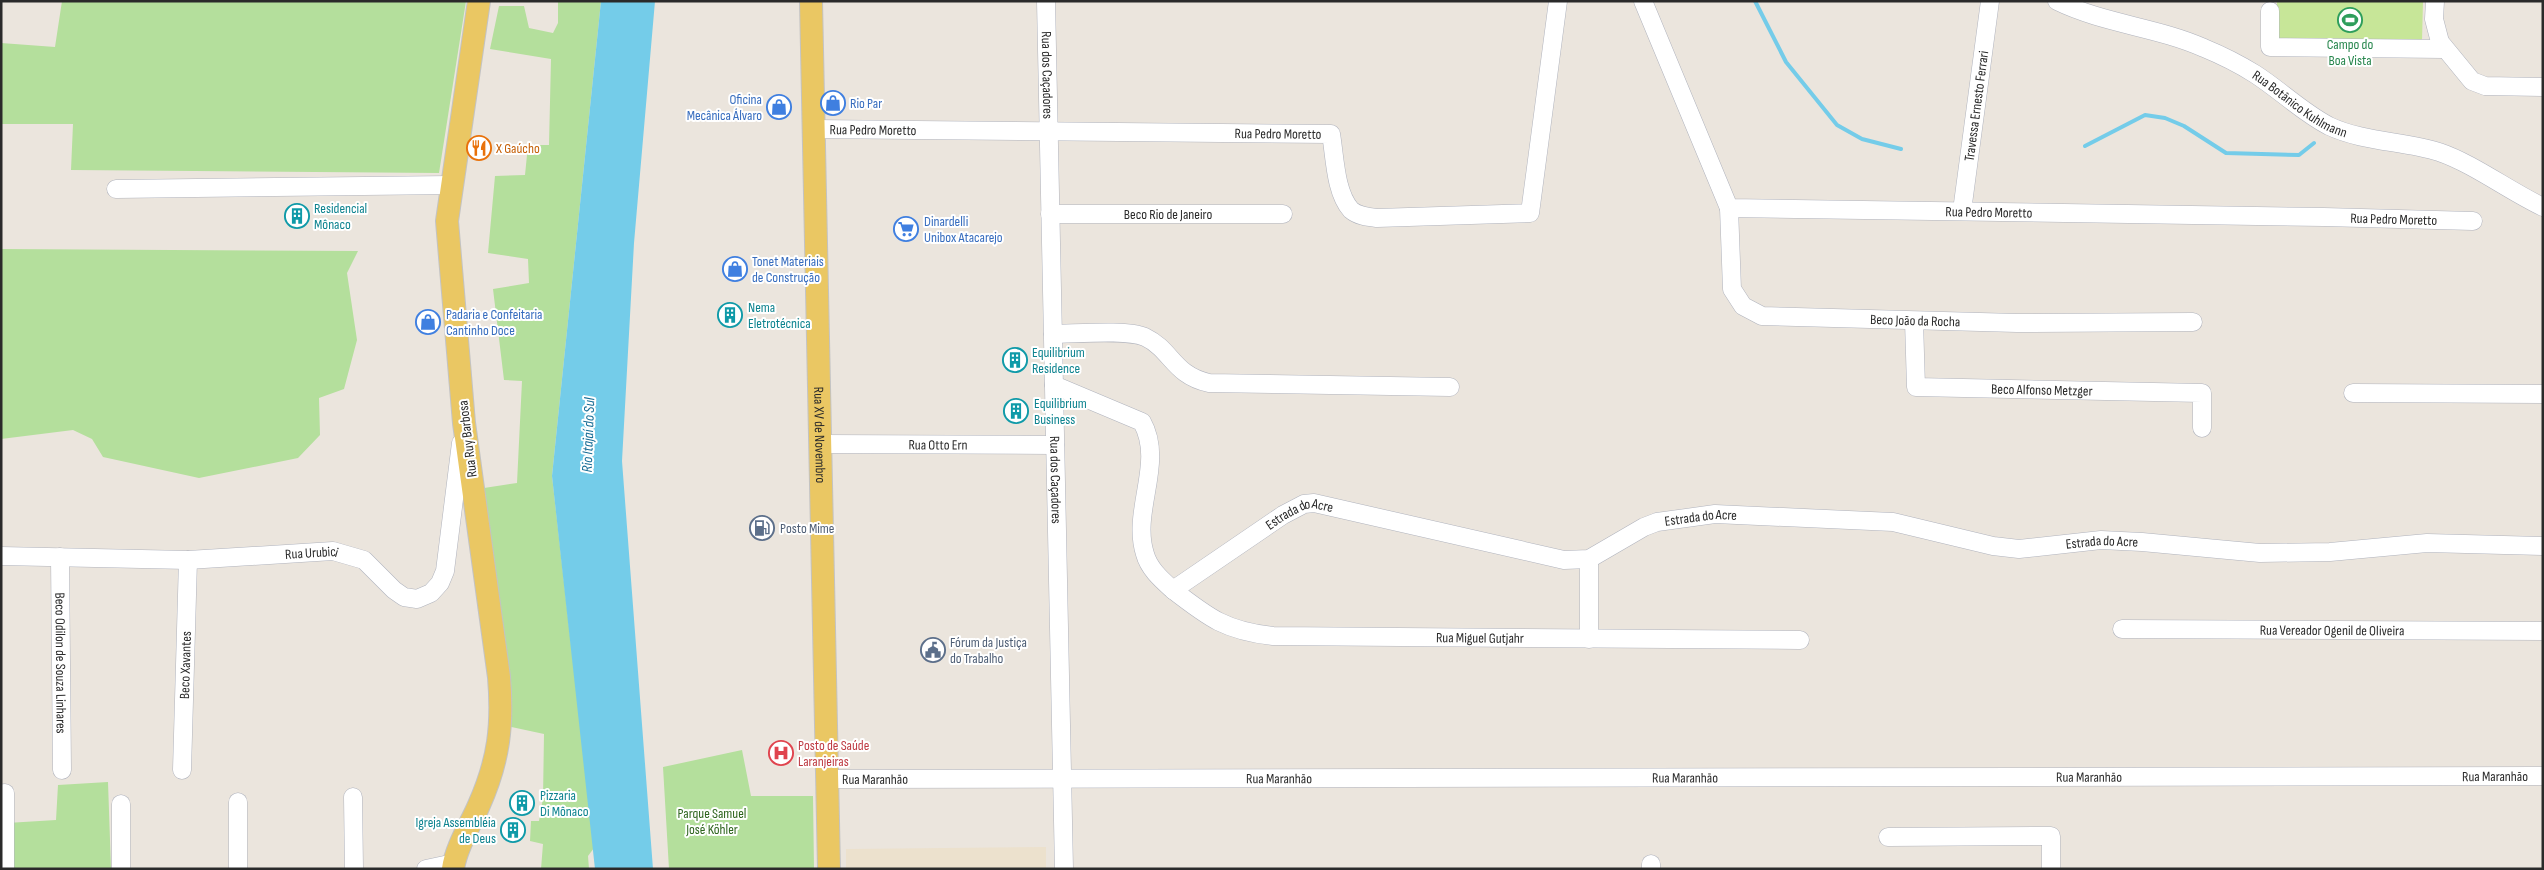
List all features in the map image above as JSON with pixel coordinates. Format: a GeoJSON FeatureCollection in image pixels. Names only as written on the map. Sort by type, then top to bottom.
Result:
{"type":"FeatureCollection","features":[{"type":"Feature","properties":{"kind":"main road","name":"Rua Ruy Barbosa"},"geometry":{"type":"LineString","coordinates":[[454,866],[490,780],[500,741],[501,719],[498,677],[464,423],[447,222],[479,1]]}},
{"type":"Feature","properties":{"kind":"main road","name":"Rua XV de Novembro"},"geometry":{"type":"LineString","coordinates":[[810,1],[829,869]]}},
{"type":"Feature","properties":{"kind":"street","name":"Rua dos Caçadores"},"geometry":{"type":"LineString","coordinates":[[1046,1],[1064,869]]}},
{"type":"Feature","properties":{"kind":"street","name":"Rua Pedro Moretto"},"geometry":{"type":"LineString","coordinates":[[813,129],[1331,134],[1342,190],[1349,206],[1359,215],[1377,218],[1530,213],[1558,1]]}},
{"type":"Feature","properties":{"kind":"street"},"geometry":{"type":"LineString","coordinates":[[1644,1],[1729,208]]}},
{"type":"Feature","properties":{"kind":"street","name":"Travessa Ernesto Ferrari"},"geometry":{"type":"LineString","coordinates":[[1962,211],[1990,1]]}},
{"type":"Feature","properties":{"kind":"street","name":"Rua Botânico Kuhlmann"},"geometry":{"type":"LineString","coordinates":[[2056,1],[2084,13],[2160,33],[2204,48],[2254,74],[2315,118],[2330,126],[2355,134],[2424,148],[2456,158],[2543,207]]}},
{"type":"Feature","properties":{"kind":"street"},"geometry":{"type":"LineString","coordinates":[[2435,1],[2437,33],[2444,49],[2472,81],[2478,85],[2543,87]]}},
{"type":"Feature","properties":{"kind":"street"},"geometry":{"type":"LineString","coordinates":[[2270,11],[2270,47],[2444,49]]}},
{"type":"Feature","properties":{"kind":"street"},"geometry":{"type":"LineString","coordinates":[[116,189],[451,185]]}},
{"type":"Feature","properties":{"kind":"street","name":"Rua Pedro Moretto"},"geometry":{"type":"LineString","coordinates":[[1729,208],[2324,217],[2472,222]]}},
{"type":"Feature","properties":{"kind":"street","name":"Beco João da Rocha"},"geometry":{"type":"LineString","coordinates":[[1729,208],[1732,289],[1736,298],[1750,311],[1774,318],[1914,321],[2193,322]]}},
{"type":"Feature","properties":{"kind":"street","name":"Beco Rio de Janeiro"},"geometry":{"type":"LineString","coordinates":[[1050,214],[1284,214]]}},
{"type":"Feature","properties":{"kind":"street","name":"Beco Alfonso Metzger"},"geometry":{"type":"LineString","coordinates":[[1914,321],[1916,387],[2202,393],[2202,428]]}},
{"type":"Feature","properties":{"kind":"street"},"geometry":{"type":"LineString","coordinates":[[1053,334],[1125,334],[1145,337],[1158,346],[1184,373],[1196,380],[1210,384],[1450,387]]}},
{"type":"Feature","properties":{"kind":"street"},"geometry":{"type":"LineString","coordinates":[[1054,385],[1142,422],[1149,440],[1150,460],[1142,520],[1145,554],[1151,568],[1173,590]]}},
{"type":"Feature","properties":{"kind":"street"},"geometry":{"type":"LineString","coordinates":[[2353,393],[2543,394]]}},
{"type":"Feature","properties":{"kind":"street","name":"Rua Urubici"},"geometry":{"type":"LineString","coordinates":[[1,556],[188,560],[333,551],[364,560],[394,590],[404,597],[417,598],[431,593],[440,583],[448,558],[464,423]]}},
{"type":"Feature","properties":{"kind":"street","name":"Rua Otto Ern"},"geometry":{"type":"LineString","coordinates":[[820,444],[1055,445]]}},
{"type":"Feature","properties":{"kind":"street","name":"Estrada do Acre"},"geometry":{"type":"LineString","coordinates":[[1173,590],[1283,515],[1304,504],[1314,503],[1551,558],[1576,561],[1589,559],[1644,527],[1657,522],[1716,514],[1893,522],[1966,540],[2019,549],[2101,540],[2260,553],[2330,552],[2418,543],[2543,546]]}},
{"type":"Feature","properties":{"kind":"street","name":"Beco Odilon de Souza Linhares"},"geometry":{"type":"LineString","coordinates":[[60,557],[62,770]]}},
{"type":"Feature","properties":{"kind":"street"},"geometry":{"type":"LineString","coordinates":[[1589,559],[1589,639]]}},
{"type":"Feature","properties":{"kind":"street","name":"Beco Xavantes"},"geometry":{"type":"LineString","coordinates":[[182,770],[188,560]]}},
{"type":"Feature","properties":{"kind":"street","name":"Rua Miguel Gutjahr"},"geometry":{"type":"LineString","coordinates":[[1173,590],[1215,621],[1251,634],[1295,637],[1800,640]]}},
{"type":"Feature","properties":{"kind":"street","name":"Rua Vereador Ogenil de Oliveira"},"geometry":{"type":"LineString","coordinates":[[2122,629],[2543,631]]}},
{"type":"Feature","properties":{"kind":"street","name":"Rua Maranhão"},"geometry":{"type":"LineString","coordinates":[[827,779],[2543,776]]}},
{"type":"Feature","properties":{"kind":"street"},"geometry":{"type":"LineString","coordinates":[[4,793],[5,869]]}},
{"type":"Feature","properties":{"kind":"street"},"geometry":{"type":"LineString","coordinates":[[353,797],[354,869]]}},
{"type":"Feature","properties":{"kind":"street"},"geometry":{"type":"LineString","coordinates":[[238,802],[238,869]]}},
{"type":"Feature","properties":{"kind":"street"},"geometry":{"type":"LineString","coordinates":[[121,804],[121,869]]}},
{"type":"Feature","properties":{"kind":"street"},"geometry":{"type":"LineString","coordinates":[[1888,837],[2051,836],[2051,869]]}},
{"type":"Feature","properties":{"kind":"street"},"geometry":{"type":"LineString","coordinates":[[426,869],[454,866]]}},
{"type":"Feature","properties":{"kind":"shaded area"},"geometry":{"type":"Polygon","coordinates":[[[1046,847],[1046,869],[846,869],[846,849],[1046,847]]]}},
{"type":"Feature","properties":{"kind":"green space"},"geometry":{"type":"Polygon","coordinates":[[[62,1],[466,1],[439,173],[71,170],[73,124],[1,124],[1,43],[55,47],[62,1]]]}},
{"type":"Feature","properties":{"kind":"green space"},"geometry":{"type":"Polygon","coordinates":[[[558,1],[601,1],[552,476],[594,848],[588,856],[589,869],[541,869],[543,844],[530,841],[531,821],[539,821],[543,798],[544,734],[507,726],[484,488],[517,483],[522,381],[504,380],[493,289],[529,283],[528,259],[488,253],[495,176],[525,175],[528,145],[549,145],[551,59],[490,49],[499,6],[524,6],[529,28],[553,33],[558,23],[558,1]]]}},
{"type":"Feature","properties":{"kind":"green space","name":"Campo do Boa Vista"},"geometry":{"type":"Polygon","coordinates":[[[2277,1],[2423,1],[2422,41],[2277,38],[2277,1]]]}},
{"type":"Feature","properties":{"kind":"green space"},"geometry":{"type":"Polygon","coordinates":[[[1,249],[358,251],[347,273],[357,340],[344,389],[319,398],[320,435],[298,458],[199,478],[103,457],[92,439],[73,430],[1,439],[1,249]]]}},
{"type":"Feature","properties":{"kind":"green space","name":"Parque Samuel José Köhler"},"geometry":{"type":"Polygon","coordinates":[[[742,750],[751,796],[813,796],[814,869],[669,869],[663,767],[742,750]]]}},
{"type":"Feature","properties":{"kind":"green space"},"geometry":{"type":"Polygon","coordinates":[[[108,782],[111,869],[8,869],[7,823],[56,820],[58,785],[108,782]]]}},
{"type":"Feature","properties":{"kind":"water","name":"Rio Itajaí do Sul"},"geometry":{"type":"Polygon","coordinates":[[[601,1],[655,1],[634,243],[622,461],[653,869],[595,869],[552,476],[601,1]]]}},
{"type":"Feature","properties":{"kind":"waterway"},"geometry":{"type":"LineString","coordinates":[[1755,1],[1786,62],[1837,125],[1862,139],[1901,149]]}},
{"type":"Feature","properties":{"kind":"waterway"},"geometry":{"type":"LineString","coordinates":[[2085,146],[2145,115],[2165,118],[2184,126],[2226,153],[2299,155],[2314,143]]}},
{"type":"Feature","properties":{"kind":"place","name":"Campo do Boa Vista"},"geometry":{"type":"Point","coordinates":[2350,20]}},
{"type":"Feature","properties":{"kind":"place","name":"Rio Par"},"geometry":{"type":"Point","coordinates":[833,103]}},
{"type":"Feature","properties":{"kind":"place","name":"Oficina Mecânica Álvaro"},"geometry":{"type":"Point","coordinates":[779,107]}},
{"type":"Feature","properties":{"kind":"place","name":"X Gaúcho"},"geometry":{"type":"Point","coordinates":[479,148]}},
{"type":"Feature","properties":{"kind":"place","name":"Residencial Mônaco"},"geometry":{"type":"Point","coordinates":[297,216]}},
{"type":"Feature","properties":{"kind":"place","name":"Dinardelli Unibox Atacarejo"},"geometry":{"type":"Point","coordinates":[906,229]}},
{"type":"Feature","properties":{"kind":"place","name":"Tonet Materiais de Construção"},"geometry":{"type":"Point","coordinates":[735,269]}},
{"type":"Feature","properties":{"kind":"place","name":"Nema Eletrotécnica"},"geometry":{"type":"Point","coordinates":[730,315]}},
{"type":"Feature","properties":{"kind":"place","name":"Padaria e Confeitaria Cantinho Doce"},"geometry":{"type":"Point","coordinates":[428,322]}},
{"type":"Feature","properties":{"kind":"place","name":"Equilibrium Residence"},"geometry":{"type":"Point","coordinates":[1015,360]}},
{"type":"Feature","properties":{"kind":"place","name":"Equilibrium Business"},"geometry":{"type":"Point","coordinates":[1016,411]}},
{"type":"Feature","properties":{"kind":"place","name":"Posto Mime"},"geometry":{"type":"Point","coordinates":[762,528]}},
{"type":"Feature","properties":{"kind":"place","name":"Fórum da Justiça do Trabalho"},"geometry":{"type":"Point","coordinates":[933,650]}},
{"type":"Feature","properties":{"kind":"place","name":"Posto de Saúde Laranjeiras"},"geometry":{"type":"Point","coordinates":[781,753]}},
{"type":"Feature","properties":{"kind":"place","name":"Pizzaria Di Mônaco"},"geometry":{"type":"Point","coordinates":[522,803]}},
{"type":"Feature","properties":{"kind":"place","name":"Igreja Assembléia de Deus"},"geometry":{"type":"Point","coordinates":[513,830]}}]}
